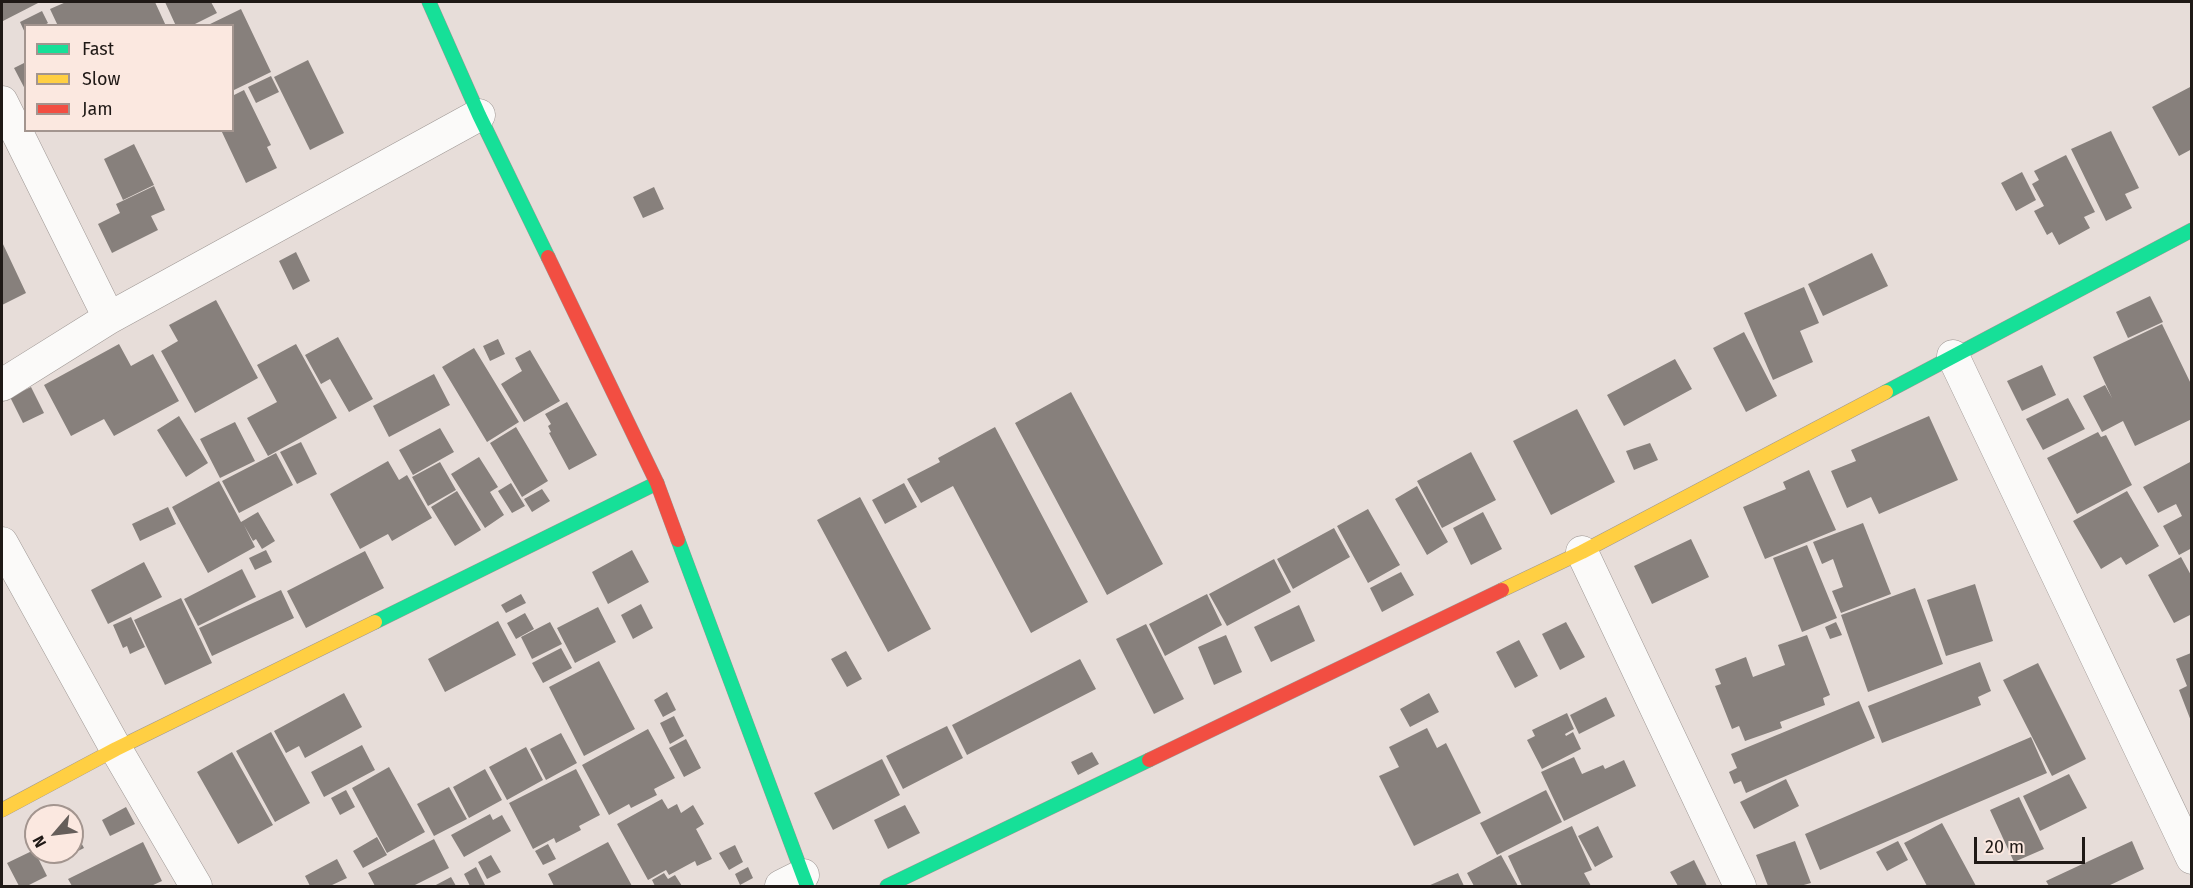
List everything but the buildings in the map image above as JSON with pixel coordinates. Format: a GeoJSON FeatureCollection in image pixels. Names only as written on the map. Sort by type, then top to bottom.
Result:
{"type":"FeatureCollection","features":[{"type":"Feature","properties":{"kind":"street"},"geometry":{"type":"LineString","coordinates":[[429,2],[479,115],[657,483],[797,883]]}},
{"type":"Feature","properties":{"kind":"street"},"geometry":{"type":"LineString","coordinates":[[2,102],[109,318]]}},
{"type":"Feature","properties":{"kind":"street"},"geometry":{"type":"LineString","coordinates":[[2,385],[109,318],[479,115]]}},
{"type":"Feature","properties":{"kind":"street"},"geometry":{"type":"LineString","coordinates":[[887,886],[1582,552],[2192,230]]}},
{"type":"Feature","properties":{"kind":"street"},"geometry":{"type":"LineString","coordinates":[[1953,356],[2192,858]]}},
{"type":"Feature","properties":{"kind":"street"},"geometry":{"type":"LineString","coordinates":[[2,810],[116,749],[657,483]]}},
{"type":"Feature","properties":{"kind":"street"},"geometry":{"type":"LineString","coordinates":[[2,543],[116,749],[196,886]]}},
{"type":"Feature","properties":{"kind":"street"},"geometry":{"type":"LineString","coordinates":[[1582,552],[1740,886]]}},
{"type":"Feature","properties":{"kind":"traffic: fast"},"geometry":{"type":"LineString","coordinates":[[429,2],[479,115],[548,257]]}},
{"type":"Feature","properties":{"kind":"traffic: fast"},"geometry":{"type":"LineString","coordinates":[[1886,392],[2192,230]]}},
{"type":"Feature","properties":{"kind":"traffic: fast"},"geometry":{"type":"LineString","coordinates":[[375,622],[657,483]]}},
{"type":"Feature","properties":{"kind":"traffic: fast"},"geometry":{"type":"LineString","coordinates":[[678,540],[807,886]]}},
{"type":"Feature","properties":{"kind":"traffic: fast"},"geometry":{"type":"LineString","coordinates":[[887,886],[1149,760]]}},
{"type":"Feature","properties":{"kind":"traffic: slow"},"geometry":{"type":"LineString","coordinates":[[1502,590],[1582,552],[1886,392]]}},
{"type":"Feature","properties":{"kind":"traffic: slow"},"geometry":{"type":"LineString","coordinates":[[2,810],[116,749],[375,622]]}},
{"type":"Feature","properties":{"kind":"traffic: jam"},"geometry":{"type":"LineString","coordinates":[[548,257],[657,483],[678,540]]}},
{"type":"Feature","properties":{"kind":"traffic: jam"},"geometry":{"type":"LineString","coordinates":[[1149,760],[1502,590]]}}]}
